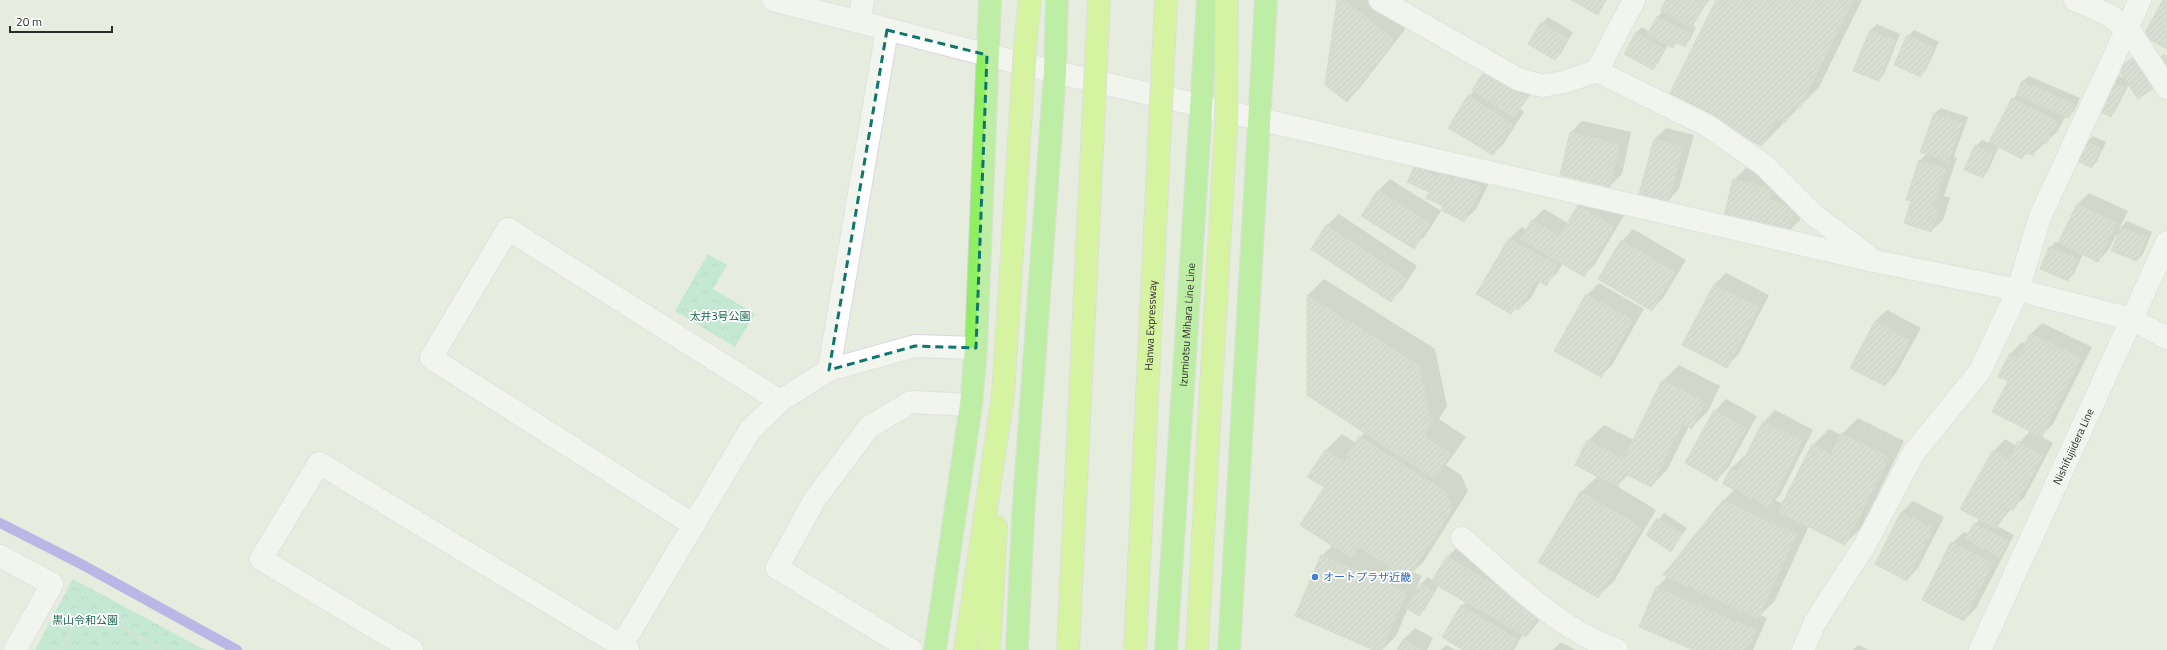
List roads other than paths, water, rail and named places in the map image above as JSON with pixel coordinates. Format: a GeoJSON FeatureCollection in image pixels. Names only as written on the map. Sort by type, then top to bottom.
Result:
{"type":"FeatureCollection","features":[{"type":"Feature","properties":{"kind":"highway"},"geometry":{"type":"LineString","coordinates":[[990,650],[1003,395],[1025,48],[1030,0]]}},
{"type":"Feature","properties":{"kind":"highway"},"geometry":{"type":"LineString","coordinates":[[1068,650],[1099,0]]}},
{"type":"Feature","properties":{"kind":"highway","name":"Hanwa Expressway"},"geometry":{"type":"LineString","coordinates":[[1135,650],[1166,0]]}},
{"type":"Feature","properties":{"kind":"highway"},"geometry":{"type":"LineString","coordinates":[[1197,650],[1226,126],[1226,0]]}},
{"type":"Feature","properties":{"kind":"highway"},"geometry":{"type":"LineString","coordinates":[[965,650],[1003,395]]}},
{"type":"Feature","properties":{"kind":"main road"},"geometry":{"type":"LineString","coordinates":[[935,650],[971,405],[976,348],[990,0]]}},
{"type":"Feature","properties":{"kind":"main road"},"geometry":{"type":"LineString","coordinates":[[1017,650],[1023,517],[1055,72],[1057,0]]}},
{"type":"Feature","properties":{"kind":"main road","name":"Izumiotsu Mihara Line Line"},"geometry":{"type":"LineString","coordinates":[[1166,650],[1200,105],[1208,0]]}},
{"type":"Feature","properties":{"kind":"main road"},"geometry":{"type":"LineString","coordinates":[[1230,650],[1266,0]]}},
{"type":"Feature","properties":{"kind":"street"},"geometry":{"type":"LineString","coordinates":[[773,0],[1055,72],[1260,118],[1874,261],[2018,290],[2131,318],[2167,338]]}},
{"type":"Feature","properties":{"kind":"street"},"geometry":{"type":"LineString","coordinates":[[859,21],[863,0]]}},
{"type":"Feature","properties":{"kind":"street"},"geometry":{"type":"LineString","coordinates":[[1380,0],[1518,79],[1542,86],[1564,82],[1597,71],[1634,0]]}},
{"type":"Feature","properties":{"kind":"street"},"geometry":{"type":"LineString","coordinates":[[2075,0],[2111,16],[2133,36],[2167,88]]}},
{"type":"Feature","properties":{"kind":"street"},"geometry":{"type":"LineString","coordinates":[[1803,650],[1815,622],[1866,545],[1913,454],[1980,371],[2018,290],[2040,216],[2140,0]]}},
{"type":"Feature","properties":{"kind":"street"},"geometry":{"type":"LineString","coordinates":[[829,370],[887,30]]}},
{"type":"Feature","properties":{"kind":"street"},"geometry":{"type":"LineString","coordinates":[[1597,71],[1708,126],[1764,165],[1814,215],[1874,261]]}},
{"type":"Feature","properties":{"kind":"street"},"geometry":{"type":"LineString","coordinates":[[694,525],[431,358],[508,230],[780,401]]}},
{"type":"Feature","properties":{"kind":"street","name":"Nishifujiidera Line"},"geometry":{"type":"LineString","coordinates":[[1980,650],[2167,242]]}},
{"type":"Feature","properties":{"kind":"street"},"geometry":{"type":"LineString","coordinates":[[412,650],[261,559],[319,463],[623,649],[750,430],[780,401],[829,370],[915,346],[976,348]]}},
{"type":"Feature","properties":{"kind":"street"},"geometry":{"type":"LineString","coordinates":[[911,650],[777,568],[815,499],[870,427],[910,402],[971,405]]}},
{"type":"Feature","properties":{"kind":"street"},"geometry":{"type":"LineString","coordinates":[[1462,538],[1560,621],[1598,643],[1618,650]]}},
{"type":"Feature","properties":{"kind":"street"},"geometry":{"type":"LineString","coordinates":[[0,556],[52,584],[15,650]]}},
{"type":"Feature","properties":{"kind":"waterway"},"geometry":{"type":"LineString","coordinates":[[0,523],[81,564],[237,650]]}},
{"type":"Feature","properties":{"kind":"place","name":"オートプラザ近畿"},"geometry":{"type":"Point","coordinates":[1315,577]}},
{"type":"Feature","properties":{"kind":"park label","name":"太井3号公園"},"geometry":{"type":"Point","coordinates":[720,316]}},
{"type":"Feature","properties":{"kind":"park label","name":"黒山令和公園"},"geometry":{"type":"Point","coordinates":[85,620]}}]}
